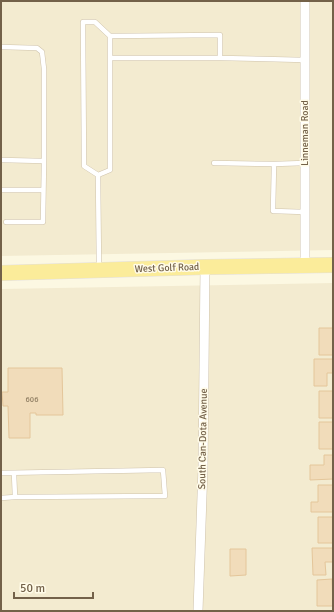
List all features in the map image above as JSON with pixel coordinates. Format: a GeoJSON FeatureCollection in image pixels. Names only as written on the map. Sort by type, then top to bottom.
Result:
{"type":"FeatureCollection","features":[{"type":"Feature","properties":{"kind":"main road","name":"West Golf Road"},"geometry":{"type":"LineString","coordinates":[[1,273],[333,265]]}},
{"type":"Feature","properties":{"kind":"street","name":"Linneman Road"},"geometry":{"type":"LineString","coordinates":[[305,1],[305,266]]}},
{"type":"Feature","properties":{"kind":"street","name":"South Can-Dota Avenue"},"geometry":{"type":"LineString","coordinates":[[198,611],[203,467],[205,267]]}},
{"type":"Feature","properties":{"kind":"lane"},"geometry":{"type":"LineString","coordinates":[[83,22],[96,22],[110,36],[110,170],[98,175],[84,166],[83,22]]}},
{"type":"Feature","properties":{"kind":"lane"},"geometry":{"type":"LineString","coordinates":[[110,36],[220,35],[220,58]]}},
{"type":"Feature","properties":{"kind":"lane"},"geometry":{"type":"LineString","coordinates":[[1,48],[37,48],[42,52],[44,69],[43,222],[6,222]]}},
{"type":"Feature","properties":{"kind":"lane"},"geometry":{"type":"LineString","coordinates":[[110,58],[306,60]]}},
{"type":"Feature","properties":{"kind":"lane"},"geometry":{"type":"LineString","coordinates":[[1,160],[44,161]]}},
{"type":"Feature","properties":{"kind":"lane"},"geometry":{"type":"LineString","coordinates":[[214,163],[305,163]]}},
{"type":"Feature","properties":{"kind":"lane"},"geometry":{"type":"LineString","coordinates":[[274,164],[273,211],[305,212]]}},
{"type":"Feature","properties":{"kind":"lane"},"geometry":{"type":"LineString","coordinates":[[98,175],[99,270]]}},
{"type":"Feature","properties":{"kind":"lane"},"geometry":{"type":"LineString","coordinates":[[1,190],[43,190]]}},
{"type":"Feature","properties":{"kind":"lane"},"geometry":{"type":"LineString","coordinates":[[1,473],[163,470],[165,496],[1,498]]}},
{"type":"Feature","properties":{"kind":"lane"},"geometry":{"type":"LineString","coordinates":[[14,473],[15,497]]}},
{"type":"Feature","properties":{"kind":"shaded area"},"geometry":{"type":"Polygon","coordinates":[[[1,1],[333,1],[333,250],[1,256],[1,1]]]}},
{"type":"Feature","properties":{"kind":"shaded area"},"geometry":{"type":"Polygon","coordinates":[[[333,283],[333,611],[1,611],[1,289],[333,283]]]}},
{"type":"Feature","properties":{"kind":"building"},"geometry":{"type":"Polygon","coordinates":[[[319,328],[333,328],[333,355],[319,355],[319,328]]]}},
{"type":"Feature","properties":{"kind":"building"},"geometry":{"type":"Polygon","coordinates":[[[314,359],[333,359],[333,373],[327,373],[327,386],[314,386],[314,359]]]}},
{"type":"Feature","properties":{"kind":"building"},"geometry":{"type":"Polygon","coordinates":[[[8,368],[62,368],[63,415],[36,415],[36,413],[30,413],[30,438],[9,438],[8,406],[3,406],[2,392],[8,392],[8,368]]]}},
{"type":"Feature","properties":{"kind":"building"},"geometry":{"type":"Polygon","coordinates":[[[319,391],[333,391],[333,418],[319,418],[319,391]]]}},
{"type":"Feature","properties":{"kind":"building"},"geometry":{"type":"Polygon","coordinates":[[[319,422],[333,422],[333,449],[319,449],[319,422]]]}},
{"type":"Feature","properties":{"kind":"building"},"geometry":{"type":"Polygon","coordinates":[[[324,455],[333,455],[333,479],[310,480],[310,465],[324,465],[324,455]]]}},
{"type":"Feature","properties":{"kind":"building"},"geometry":{"type":"Polygon","coordinates":[[[318,485],[333,485],[333,512],[311,512],[311,502],[318,502],[318,485]]]}},
{"type":"Feature","properties":{"kind":"building"},"geometry":{"type":"Polygon","coordinates":[[[318,517],[333,517],[333,543],[318,543],[318,517]]]}},
{"type":"Feature","properties":{"kind":"building"},"geometry":{"type":"Polygon","coordinates":[[[312,548],[333,548],[333,562],[325,562],[326,575],[313,575],[312,548]]]}},
{"type":"Feature","properties":{"kind":"building"},"geometry":{"type":"Polygon","coordinates":[[[230,549],[246,549],[246,575],[230,576],[230,549]]]}},
{"type":"Feature","properties":{"kind":"building"},"geometry":{"type":"Polygon","coordinates":[[[332,579],[333,606],[317,606],[317,580],[332,579]]]}}]}
